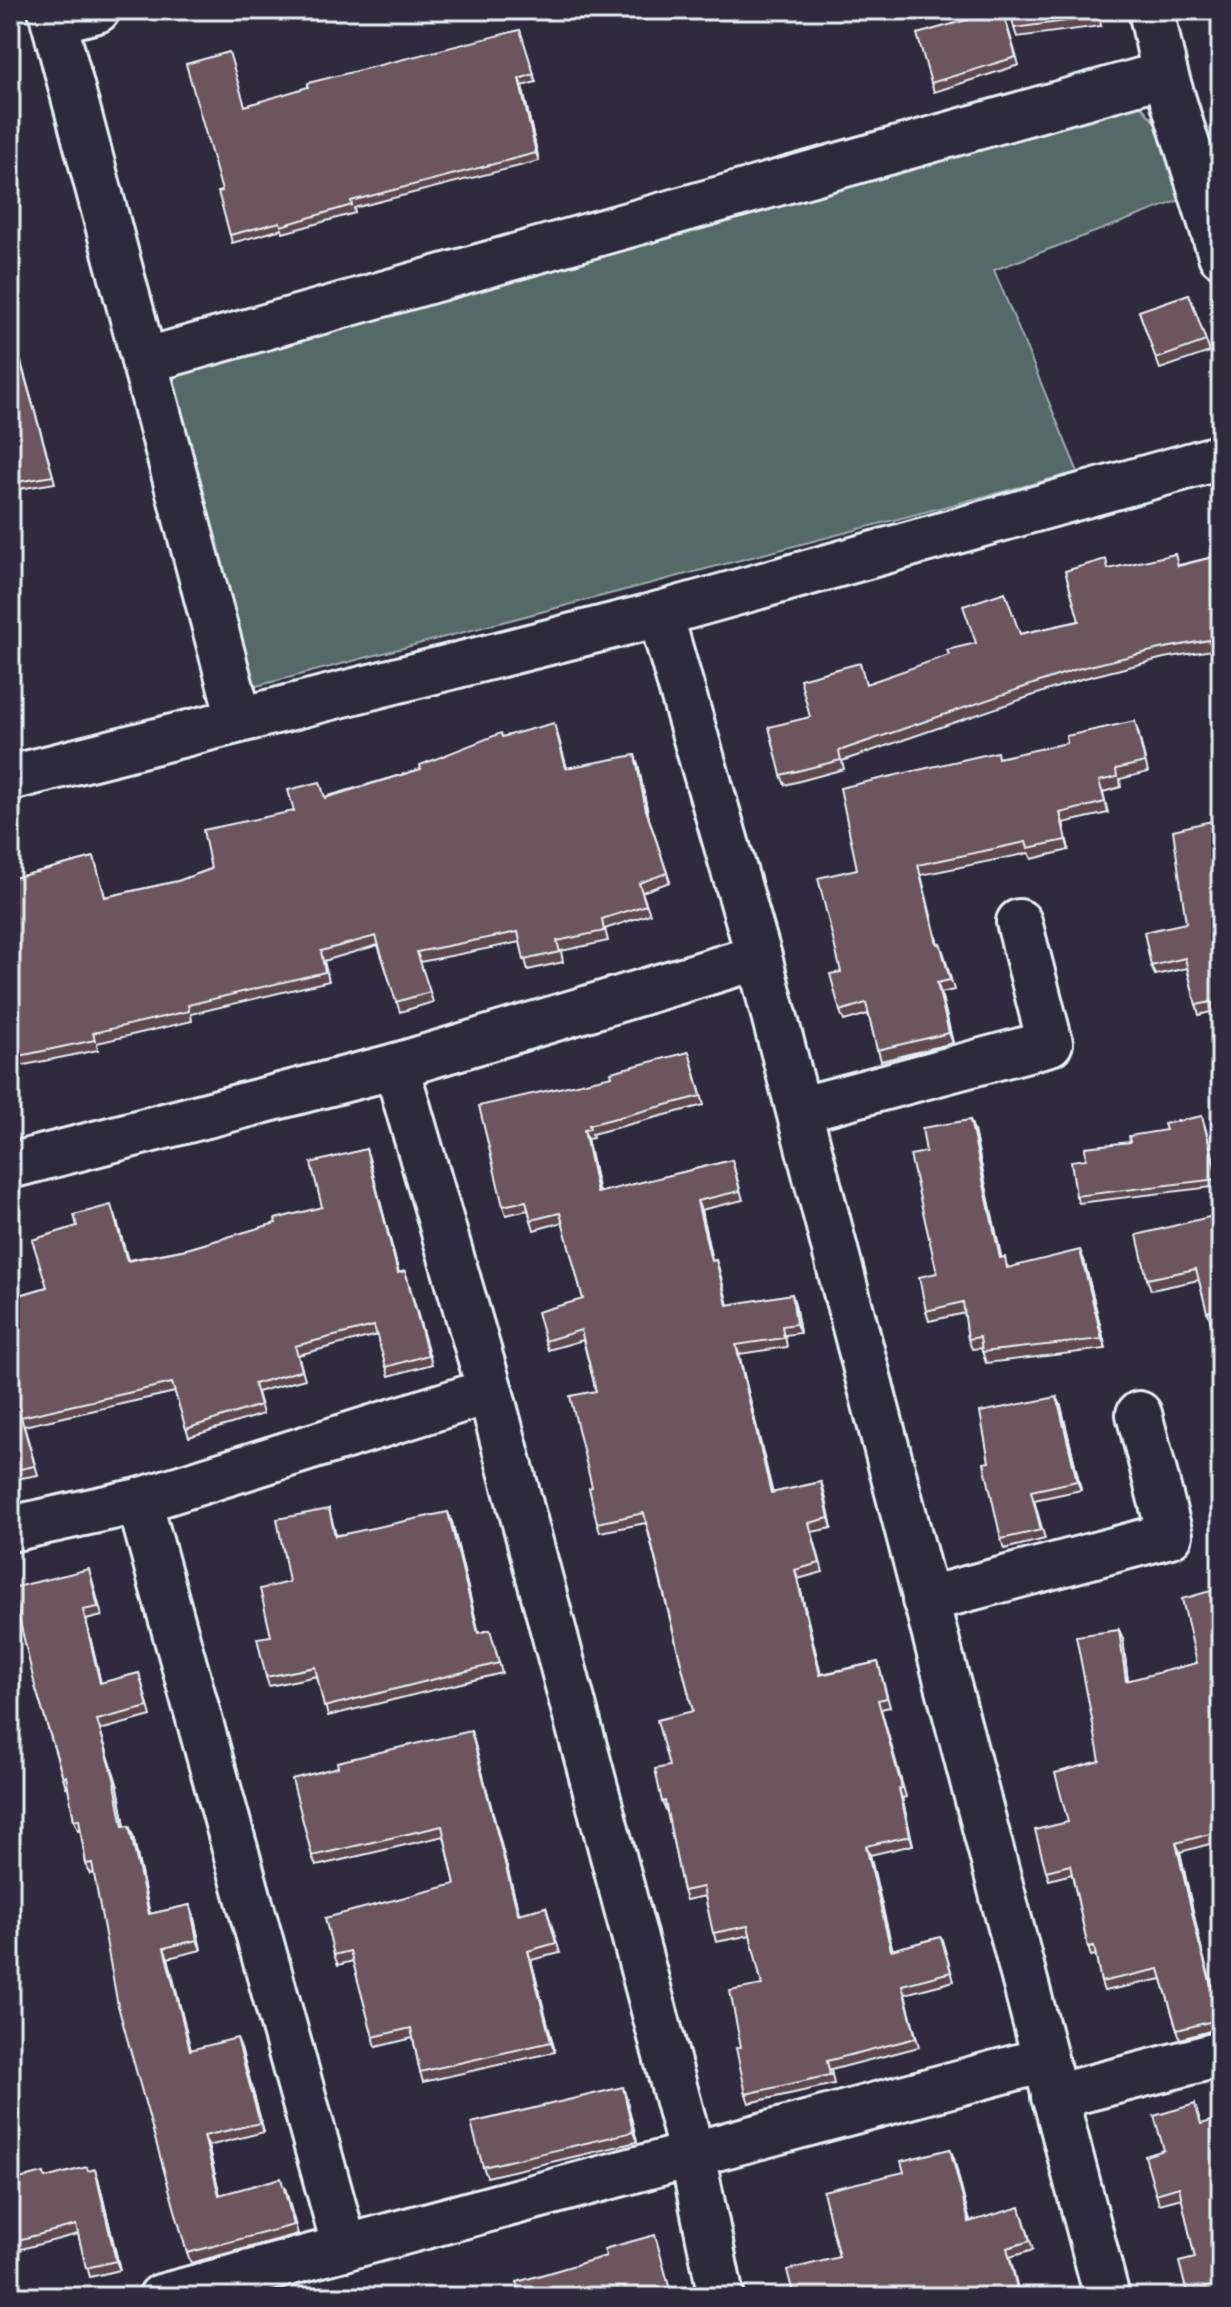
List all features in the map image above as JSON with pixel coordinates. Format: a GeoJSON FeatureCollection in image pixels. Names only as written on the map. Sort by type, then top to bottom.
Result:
{"type":"FeatureCollection","features":[{"type":"Feature","properties":{"kind":"street"},"geometry":{"type":"LineString","coordinates":[[97,10],[52,16],[239,718]]}},
{"type":"Feature","properties":{"kind":"street"},"geometry":{"type":"LineString","coordinates":[[1151,10],[1165,74],[1221,255]]}},
{"type":"Feature","properties":{"kind":"street"},"geometry":{"type":"LineString","coordinates":[[144,361],[1165,74]]}},
{"type":"Feature","properties":{"kind":"street"},"geometry":{"type":"LineString","coordinates":[[10,778],[660,614],[1221,457]]}},
{"type":"Feature","properties":{"kind":"street"},"geometry":{"type":"LineString","coordinates":[[660,614],[759,957],[1107,2297]]}},
{"type":"Feature","properties":{"kind":"street"},"geometry":{"type":"LineString","coordinates":[[799,1110],[1050,1043],[1019,922]]}},
{"type":"Feature","properties":{"kind":"street"},"geometry":{"type":"LineString","coordinates":[[10,1166],[396,1066],[759,957]]}},
{"type":"Feature","properties":{"kind":"street"},"geometry":{"type":"LineString","coordinates":[[396,1066],[490,1391],[692,2154],[721,2297]]}},
{"type":"Feature","properties":{"kind":"street"},"geometry":{"type":"LineString","coordinates":[[10,1529],[139,1501],[490,1391]]}},
{"type":"Feature","properties":{"kind":"street"},"geometry":{"type":"LineString","coordinates":[[925,1600],[1170,1535],[1139,1414]]}},
{"type":"Feature","properties":{"kind":"street"},"geometry":{"type":"LineString","coordinates":[[139,1501],[345,2248]]}},
{"type":"Feature","properties":{"kind":"street"},"geometry":{"type":"LineString","coordinates":[[161,2297],[692,2154],[1049,2078],[1221,2054]]}},
{"type":"Feature","properties":{"kind":"green space"},"geometry":{"type":"Polygon","coordinates":[[[1138,102],[1165,135],[1183,199],[994,270],[1078,472],[253,687],[168,375],[1138,102]]]}},
{"type":"Feature","properties":{"kind":"building"},"geometry":{"type":"Polygon","coordinates":[[[1002,10],[1016,57],[931,83],[917,34],[1002,10]]]}},
{"type":"Feature","properties":{"kind":"building"},"geometry":{"type":"Polygon","coordinates":[[[1010,10],[1097,10],[1098,17],[1014,28],[1010,10]]]}},
{"type":"Feature","properties":{"kind":"building"},"geometry":{"type":"Polygon","coordinates":[[[520,30],[534,74],[519,79],[536,153],[351,201],[352,205],[281,226],[280,222],[230,235],[218,192],[222,191],[186,64],[229,52],[245,106],[308,87],[308,83],[520,30]]]}},
{"type":"Feature","properties":{"kind":"building"},"geometry":{"type":"Polygon","coordinates":[[[1189,294],[1206,341],[1156,359],[1139,311],[1189,294]]]}},
{"type":"Feature","properties":{"kind":"building"},"geometry":{"type":"Polygon","coordinates":[[[10,325],[53,476],[11,483],[10,479],[10,325]]]}},
{"type":"Feature","properties":{"kind":"building"},"geometry":{"type":"Polygon","coordinates":[[[1175,554],[1178,566],[1221,555],[1221,643],[1211,646],[1209,640],[1077,669],[839,751],[841,760],[781,775],[769,727],[810,717],[800,679],[860,663],[866,684],[949,655],[947,650],[976,643],[963,606],[1005,592],[1020,634],[1079,621],[1065,571],[1106,559],[1108,569],[1175,554]]]}},
{"type":"Feature","properties":{"kind":"building"},"geometry":{"type":"Polygon","coordinates":[[[1135,721],[1145,762],[1116,769],[1117,777],[1099,781],[1105,802],[1060,813],[1066,840],[1028,848],[1026,842],[918,865],[937,944],[940,943],[950,980],[937,983],[949,1033],[877,1050],[866,1003],[840,1011],[830,974],[841,972],[818,878],[857,869],[840,788],[997,752],[998,758],[1067,743],[1066,736],[1135,721]]]}},
{"type":"Feature","properties":{"kind":"building"},"geometry":{"type":"Polygon","coordinates":[[[554,723],[566,768],[635,755],[646,810],[667,873],[639,883],[646,905],[602,919],[604,931],[557,941],[560,952],[524,960],[518,932],[417,952],[430,992],[396,1002],[376,936],[321,951],[325,972],[188,1005],[189,1011],[93,1033],[95,1040],[10,1058],[10,879],[94,857],[105,897],[178,881],[211,869],[203,830],[294,811],[288,790],[320,782],[325,798],[421,769],[420,765],[501,733],[502,737],[554,723]]]}},
{"type":"Feature","properties":{"kind":"building"},"geometry":{"type":"Polygon","coordinates":[[[1216,820],[1221,843],[1221,1045],[1212,1002],[1196,1005],[1185,958],[1151,966],[1144,932],[1186,923],[1173,830],[1216,820]]]}},
{"type":"Feature","properties":{"kind":"building"},"geometry":{"type":"Polygon","coordinates":[[[689,1052],[701,1096],[589,1125],[590,1129],[584,1130],[597,1193],[732,1160],[740,1191],[697,1201],[711,1261],[716,1260],[727,1305],[792,1294],[796,1324],[782,1326],[784,1338],[736,1345],[771,1493],[821,1482],[829,1518],[809,1523],[820,1563],[795,1570],[820,1675],[878,1662],[887,1698],[878,1700],[902,1788],[899,1789],[910,1836],[866,1846],[891,1950],[941,1937],[951,1972],[902,1985],[916,2038],[827,2061],[830,2075],[746,2094],[736,2048],[741,2047],[730,1991],[762,1985],[748,1926],[713,1933],[703,1887],[683,1891],[665,1801],[662,1802],[655,1769],[669,1766],[657,1720],[693,1711],[644,1513],[597,1523],[589,1488],[592,1487],[570,1396],[596,1391],[581,1330],[545,1341],[537,1312],[583,1299],[560,1213],[531,1220],[526,1201],[503,1206],[479,1106],[612,1076],[611,1072],[689,1052]]]}},
{"type":"Feature","properties":{"kind":"building"},"geometry":{"type":"Polygon","coordinates":[[[1202,1116],[1218,1179],[1076,1196],[1071,1161],[1086,1159],[1085,1147],[1130,1142],[1129,1136],[1166,1130],[1164,1124],[1202,1116]]]}},
{"type":"Feature","properties":{"kind":"building"},"geometry":{"type":"Polygon","coordinates":[[[970,1120],[1000,1258],[1005,1257],[1007,1268],[1080,1250],[1102,1339],[982,1352],[980,1337],[968,1339],[963,1302],[926,1311],[919,1277],[937,1273],[910,1155],[926,1152],[922,1128],[970,1120]]]}},
{"type":"Feature","properties":{"kind":"building"},"geometry":{"type":"Polygon","coordinates":[[[366,1149],[398,1273],[405,1271],[428,1355],[386,1367],[374,1326],[295,1346],[302,1370],[254,1384],[260,1405],[186,1429],[172,1383],[21,1417],[35,1466],[10,1471],[10,1298],[47,1287],[32,1240],[77,1226],[74,1215],[111,1205],[127,1261],[187,1249],[276,1223],[275,1219],[322,1207],[311,1163],[366,1149]]]}},
{"type":"Feature","properties":{"kind":"building"},"geometry":{"type":"Polygon","coordinates":[[[1221,1214],[1221,1309],[1207,1312],[1196,1269],[1147,1279],[1137,1235],[1221,1214]]]}},
{"type":"Feature","properties":{"kind":"building"},"geometry":{"type":"Polygon","coordinates":[[[1057,1397],[1077,1481],[1031,1491],[1041,1530],[1001,1539],[984,1463],[989,1462],[980,1412],[1057,1397]]]}},
{"type":"Feature","properties":{"kind":"building"},"geometry":{"type":"Polygon","coordinates":[[[329,1509],[335,1536],[448,1512],[478,1633],[490,1630],[499,1663],[324,1707],[315,1667],[266,1677],[257,1638],[271,1636],[260,1589],[289,1582],[277,1519],[329,1509]]]}},
{"type":"Feature","properties":{"kind":"building"},"geometry":{"type":"Polygon","coordinates":[[[89,1569],[98,1607],[83,1610],[100,1683],[139,1673],[148,1707],[97,1720],[114,1778],[123,1827],[129,1826],[149,1914],[190,1905],[197,1940],[164,1948],[190,2050],[237,2038],[260,2123],[204,2136],[219,2195],[281,2178],[294,2225],[187,2253],[118,2006],[92,1863],[86,1864],[79,1819],[74,1820],[66,1776],[63,1777],[35,1686],[12,1588],[89,1569]]]}},
{"type":"Feature","properties":{"kind":"building"},"geometry":{"type":"Polygon","coordinates":[[[1221,1588],[1221,1831],[1176,1843],[1199,1943],[1221,2019],[1177,2030],[1159,1969],[1101,1982],[1094,1946],[1088,1947],[1070,1865],[1046,1871],[1035,1830],[1068,1822],[1055,1773],[1100,1761],[1076,1636],[1119,1630],[1126,1681],[1197,1663],[1182,1599],[1221,1588]]]}},
{"type":"Feature","properties":{"kind":"building"},"geometry":{"type":"Polygon","coordinates":[[[471,1731],[518,1914],[546,1907],[556,1943],[528,1951],[551,2042],[420,2072],[411,2028],[373,2037],[350,1951],[334,1955],[325,1918],[455,1884],[442,1826],[312,1856],[292,1779],[338,1767],[337,1762],[471,1731]]]}},
{"type":"Feature","properties":{"kind":"building"},"geometry":{"type":"Polygon","coordinates":[[[623,2087],[633,2132],[483,2167],[471,2123],[623,2087]]]}},
{"type":"Feature","properties":{"kind":"building"},"geometry":{"type":"Polygon","coordinates":[[[1195,2104],[1201,2124],[1221,2118],[1221,2297],[1188,2297],[1179,2262],[1195,2258],[1179,2187],[1156,2194],[1145,2156],[1164,2150],[1154,2116],[1195,2104]]]}},
{"type":"Feature","properties":{"kind":"building"},"geometry":{"type":"Polygon","coordinates":[[[950,2149],[969,2222],[1020,2207],[1030,2241],[1007,2248],[1018,2292],[998,2297],[794,2297],[787,2270],[839,2257],[823,2191],[904,2172],[901,2161],[950,2149]]]}},
{"type":"Feature","properties":{"kind":"building"},"geometry":{"type":"Polygon","coordinates":[[[87,2167],[88,2171],[95,2169],[116,2261],[86,2268],[76,2225],[10,2242],[10,2181],[44,2173],[45,2178],[87,2167]]]}},
{"type":"Feature","properties":{"kind":"building"},"geometry":{"type":"Polygon","coordinates":[[[655,2235],[672,2297],[521,2297],[517,2282],[606,2256],[604,2249],[655,2235]]]}}]}
